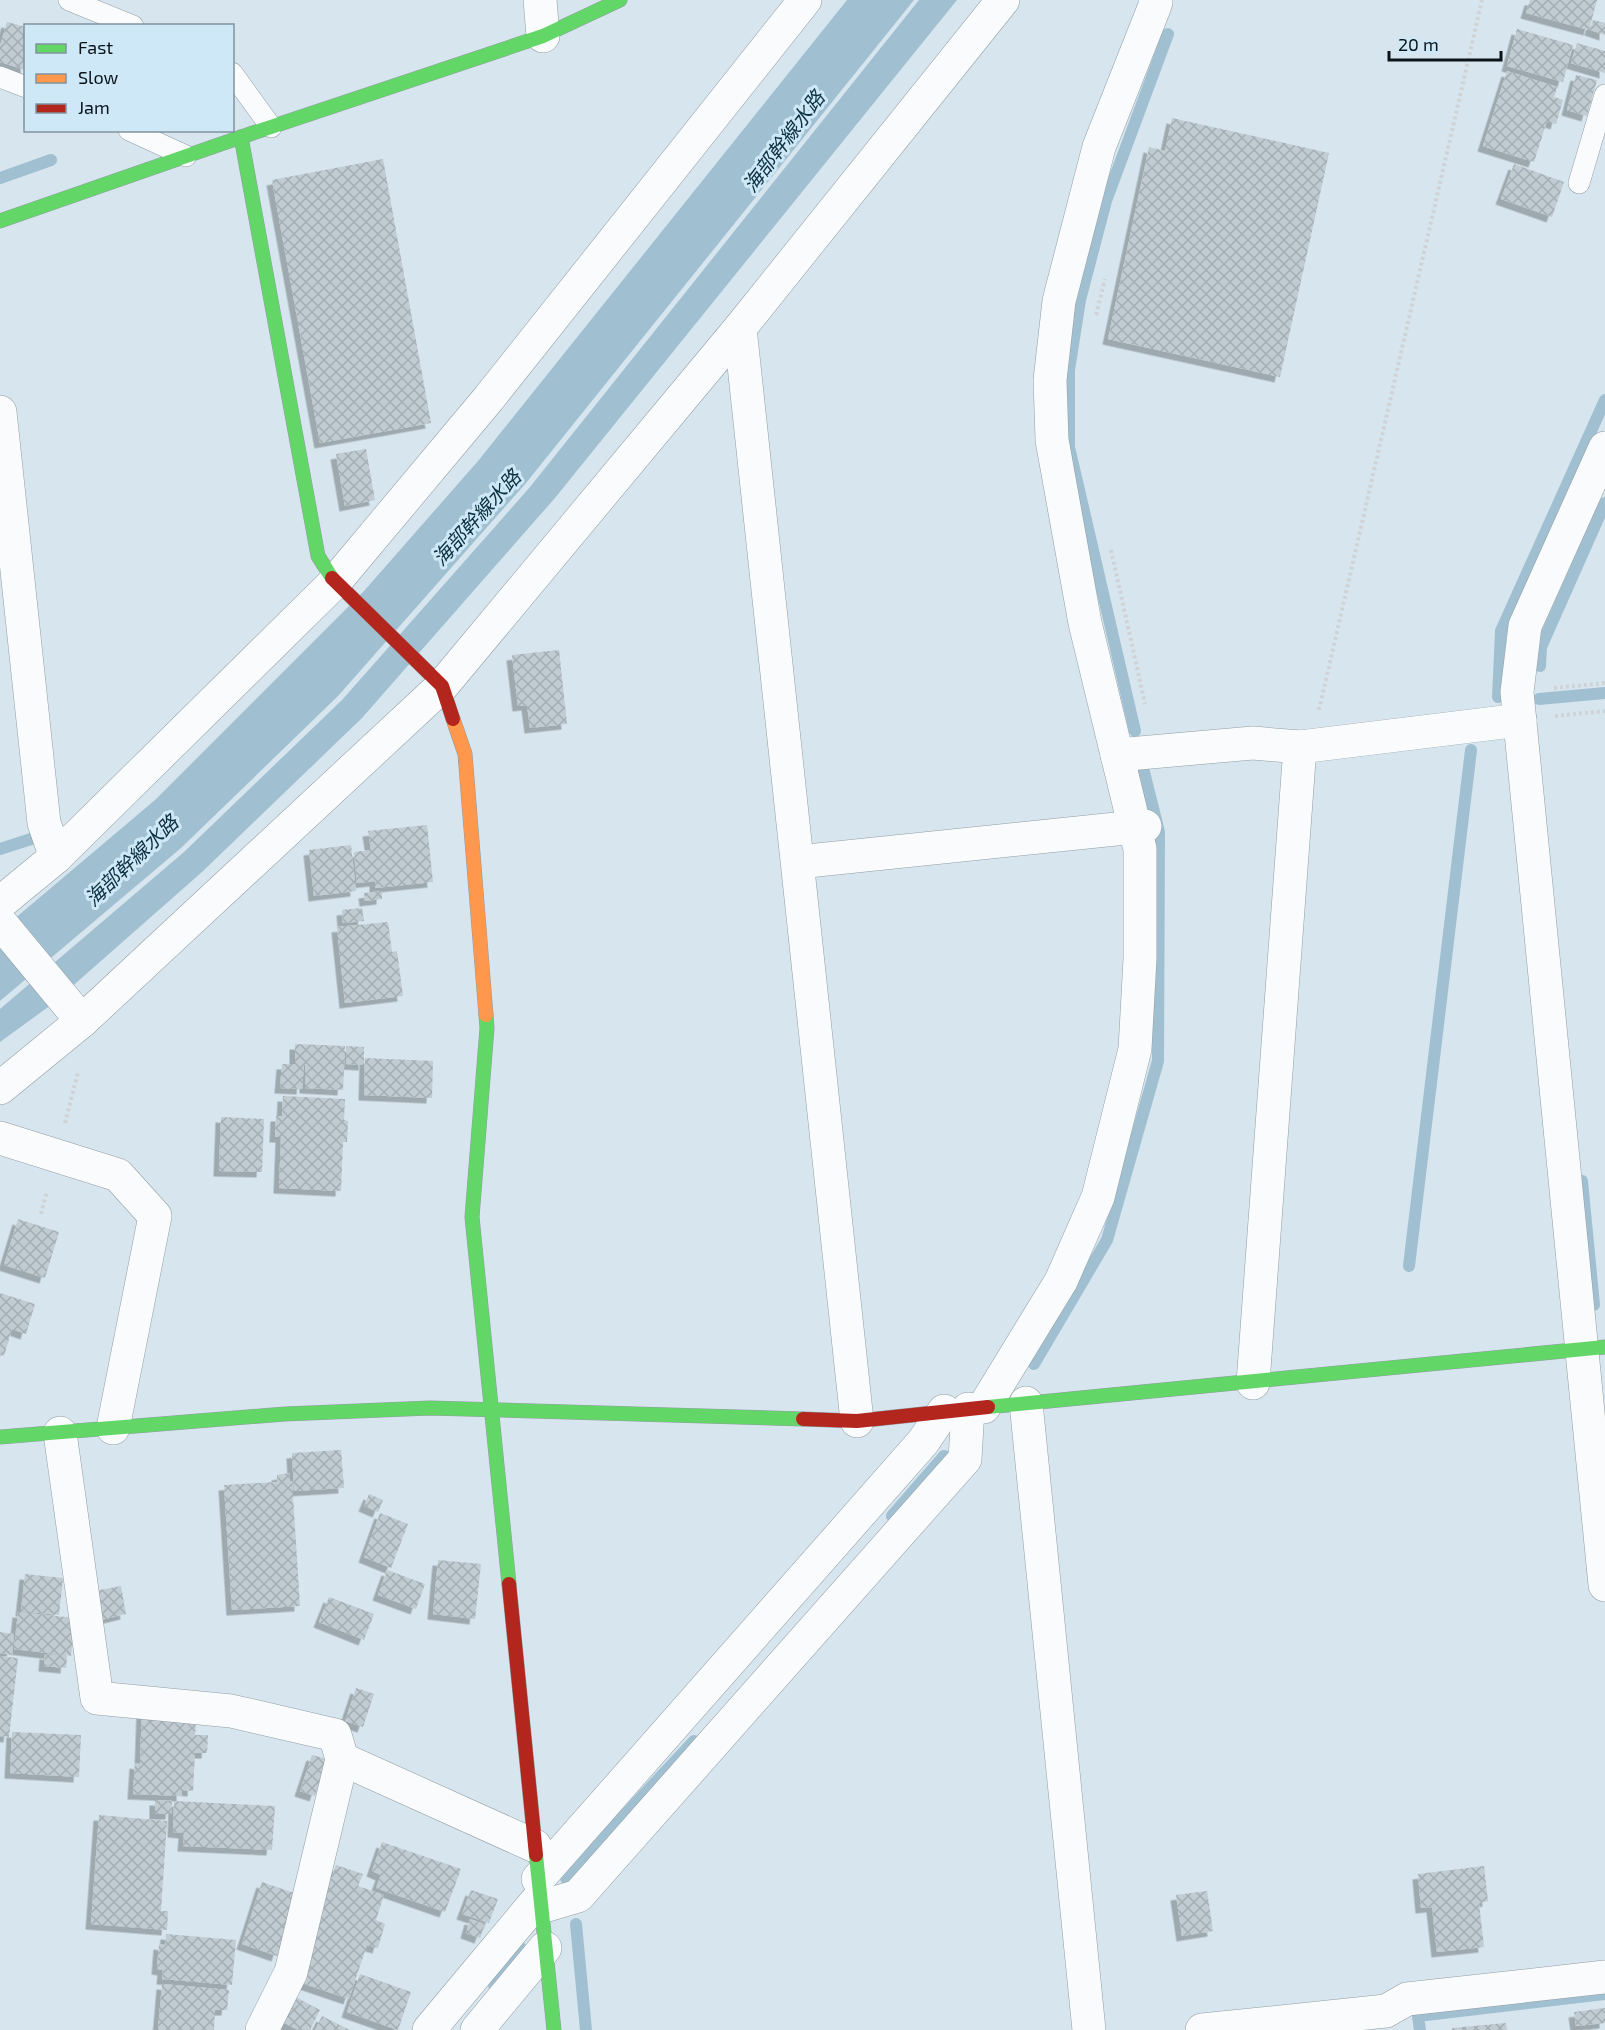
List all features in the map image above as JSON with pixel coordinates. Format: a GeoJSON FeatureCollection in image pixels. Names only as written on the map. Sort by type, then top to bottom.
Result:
{"type":"FeatureCollection","features":[{"type":"Feature","properties":{"kind":"street"},"geometry":{"type":"LineString","coordinates":[[540,0],[543,36]]}},
{"type":"Feature","properties":{"kind":"street"},"geometry":{"type":"LineString","coordinates":[[0,221],[543,36],[620,0]]}},
{"type":"Feature","properties":{"kind":"street"},"geometry":{"type":"LineString","coordinates":[[0,903],[56,857],[343,589],[489,398],[806,0]]}},
{"type":"Feature","properties":{"kind":"street"},"geometry":{"type":"LineString","coordinates":[[0,1088],[79,1017],[435,679],[740,328],[1002,0]]}},
{"type":"Feature","properties":{"kind":"street"},"geometry":{"type":"LineString","coordinates":[[429,2030],[540,1894],[915,1451],[965,1409],[1060,1281],[1098,1197],[1135,1049],[1140,959],[1140,827],[1117,755],[1085,623],[1052,440],[1050,380],[1059,301],[1099,147],[1154,8],[1155,0]]}},
{"type":"Feature","properties":{"kind":"street"},"geometry":{"type":"LineString","coordinates":[[241,137],[318,556],[343,589],[435,679],[465,754],[487,1028],[472,1217],[554,2030]]}},
{"type":"Feature","properties":{"kind":"street"},"geometry":{"type":"LineString","coordinates":[[740,328],[857,1421]]}},
{"type":"Feature","properties":{"kind":"street"},"geometry":{"type":"LineString","coordinates":[[0,412],[45,823],[56,857]]}},
{"type":"Feature","properties":{"kind":"street"},"geometry":{"type":"LineString","coordinates":[[1605,448],[1525,627],[1518,706],[1594,1349],[1605,1585]]}},
{"type":"Feature","properties":{"kind":"street"},"geometry":{"type":"LineString","coordinates":[[1117,755],[1253,742],[1306,747],[1518,706]]}},
{"type":"Feature","properties":{"kind":"street"},"geometry":{"type":"LineString","coordinates":[[1253,1383],[1306,747]]}},
{"type":"Feature","properties":{"kind":"street"},"geometry":{"type":"LineString","coordinates":[[798,862],[1140,827]]}},
{"type":"Feature","properties":{"kind":"street"},"geometry":{"type":"LineString","coordinates":[[0,922],[79,1017]]}},
{"type":"Feature","properties":{"kind":"street"},"geometry":{"type":"LineString","coordinates":[[0,1138],[118,1175],[155,1216],[113,1428]]}},
{"type":"Feature","properties":{"kind":"street"},"geometry":{"type":"LineString","coordinates":[[0,1437],[285,1414],[430,1408],[857,1421],[1594,1349]]}},
{"type":"Feature","properties":{"kind":"street"},"geometry":{"type":"LineString","coordinates":[[1026,1404],[1089,2030]]}},
{"type":"Feature","properties":{"kind":"street"},"geometry":{"type":"LineString","coordinates":[[540,1894],[578,1896],[965,1459],[965,1409]]}},
{"type":"Feature","properties":{"kind":"street"},"geometry":{"type":"LineString","coordinates":[[60,1433],[97,1698],[231,1712],[335,1734],[342,1759],[291,1972],[262,2030]]}},
{"type":"Feature","properties":{"kind":"street"},"geometry":{"type":"LineString","coordinates":[[342,1759],[535,1846]]}},
{"type":"Feature","properties":{"kind":"street"},"geometry":{"type":"LineString","coordinates":[[477,2030],[545,1948]]}},
{"type":"Feature","properties":{"kind":"street"},"geometry":{"type":"LineString","coordinates":[[1202,2030],[1386,2011],[1407,1999],[1605,1977]]}},
{"type":"Feature","properties":{"kind":"lane"},"geometry":{"type":"LineString","coordinates":[[69,0],[128,24]]}},
{"type":"Feature","properties":{"kind":"lane"},"geometry":{"type":"LineString","coordinates":[[234,76],[271,127]]}},
{"type":"Feature","properties":{"kind":"lane"},"geometry":{"type":"LineString","coordinates":[[0,77],[24,86]]}},
{"type":"Feature","properties":{"kind":"lane"},"geometry":{"type":"LineString","coordinates":[[1579,183],[1605,95]]}},
{"type":"Feature","properties":{"kind":"lane"},"geometry":{"type":"LineString","coordinates":[[133,132],[186,156]]}},
{"type":"Feature","properties":{"kind":"path"},"geometry":{"type":"LineString","coordinates":[[1306,747],[1482,0]]}},
{"type":"Feature","properties":{"kind":"path"},"geometry":{"type":"LineString","coordinates":[[1096,317],[1107,271]]}},
{"type":"Feature","properties":{"kind":"path"},"geometry":{"type":"LineString","coordinates":[[1110,543],[1155,751]]}},
{"type":"Feature","properties":{"kind":"path"},"geometry":{"type":"LineString","coordinates":[[1518,706],[1605,683]]}},
{"type":"Feature","properties":{"kind":"path"},"geometry":{"type":"LineString","coordinates":[[1518,706],[1605,711]]}},
{"type":"Feature","properties":{"kind":"path"},"geometry":{"type":"LineString","coordinates":[[41,1214],[88,1030],[79,1017]]}},
{"type":"Feature","properties":{"kind":"water","name":"海部幹線水路"},"geometry":{"type":"Polygon","coordinates":[[[847,0],[914,0],[526,483],[338,696],[181,848],[0,1001],[0,931],[155,800],[364,591],[478,461],[847,0]]]}},
{"type":"Feature","properties":{"kind":"water"},"geometry":{"type":"Polygon","coordinates":[[[919,0],[957,0],[555,498],[362,718],[202,872],[51,1005],[0,1042],[0,1009],[184,852],[342,700],[530,487],[919,0]]]}},
{"type":"Feature","properties":{"kind":"building"},"geometry":{"type":"Polygon","coordinates":[[[1530,0],[1597,0],[1589,30],[1526,13],[1530,0]]]}},
{"type":"Feature","properties":{"kind":"building"},"geometry":{"type":"Polygon","coordinates":[[[1593,20],[1605,23],[1605,35],[1590,30],[1593,20]]]}},
{"type":"Feature","properties":{"kind":"building"},"geometry":{"type":"Polygon","coordinates":[[[7,22],[24,26],[24,69],[0,62],[0,46],[7,22]]]}},
{"type":"Feature","properties":{"kind":"building"},"geometry":{"type":"Polygon","coordinates":[[[1517,29],[1573,45],[1563,82],[1507,66],[1517,29]]]}},
{"type":"Feature","properties":{"kind":"building"},"geometry":{"type":"Polygon","coordinates":[[[1577,43],[1605,51],[1605,73],[1571,63],[1577,43]]]}},
{"type":"Feature","properties":{"kind":"building"},"geometry":{"type":"Polygon","coordinates":[[[1507,71],[1557,87],[1554,97],[1563,100],[1556,124],[1547,121],[1534,162],[1483,146],[1507,71]]]}},
{"type":"Feature","properties":{"kind":"building"},"geometry":{"type":"Polygon","coordinates":[[[1576,75],[1597,80],[1587,116],[1567,110],[1576,75]]]}},
{"type":"Feature","properties":{"kind":"building"},"geometry":{"type":"Polygon","coordinates":[[[1172,118],[1329,153],[1280,377],[1108,339],[1149,147],[1165,151],[1172,118]]]}},
{"type":"Feature","properties":{"kind":"building"},"geometry":{"type":"Polygon","coordinates":[[[383,159],[431,423],[320,443],[272,180],[383,159]]]}},
{"type":"Feature","properties":{"kind":"building"},"geometry":{"type":"Polygon","coordinates":[[[1514,164],[1564,182],[1552,217],[1501,199],[1514,164]]]}},
{"type":"Feature","properties":{"kind":"building"},"geometry":{"type":"Polygon","coordinates":[[[366,449],[375,500],[345,506],[336,454],[366,449]]]}},
{"type":"Feature","properties":{"kind":"building"},"geometry":{"type":"Polygon","coordinates":[[[559,650],[567,724],[530,728],[527,705],[518,706],[512,655],[559,650]]]}},
{"type":"Feature","properties":{"kind":"building"},"geometry":{"type":"Polygon","coordinates":[[[427,825],[433,882],[375,888],[375,881],[357,883],[354,852],[371,850],[368,831],[427,825]]]}},
{"type":"Feature","properties":{"kind":"building"},"geometry":{"type":"Polygon","coordinates":[[[351,845],[356,891],[314,896],[309,850],[351,845]]]}},
{"type":"Feature","properties":{"kind":"building"},"geometry":{"type":"Polygon","coordinates":[[[382,891],[382,899],[365,901],[364,893],[382,891]]]}},
{"type":"Feature","properties":{"kind":"building"},"geometry":{"type":"Polygon","coordinates":[[[362,908],[364,921],[343,923],[342,910],[362,908]]]}},
{"type":"Feature","properties":{"kind":"building"},"geometry":{"type":"Polygon","coordinates":[[[388,922],[392,952],[397,951],[403,996],[345,1003],[337,927],[388,922]]]}},
{"type":"Feature","properties":{"kind":"building"},"geometry":{"type":"Polygon","coordinates":[[[295,1044],[345,1046],[343,1090],[305,1088],[305,1065],[302,1089],[280,1088],[282,1064],[295,1064],[295,1044]]]}},
{"type":"Feature","properties":{"kind":"building"},"geometry":{"type":"Polygon","coordinates":[[[346,1046],[364,1047],[364,1065],[346,1064],[346,1046]]]}},
{"type":"Feature","properties":{"kind":"building"},"geometry":{"type":"Polygon","coordinates":[[[365,1058],[433,1061],[432,1098],[364,1095],[365,1058]]]}},
{"type":"Feature","properties":{"kind":"building"},"geometry":{"type":"Polygon","coordinates":[[[283,1096],[345,1099],[344,1120],[348,1121],[347,1142],[343,1142],[341,1191],[279,1188],[281,1137],[275,1137],[276,1116],[282,1116],[283,1096]]]}},
{"type":"Feature","properties":{"kind":"building"},"geometry":{"type":"Polygon","coordinates":[[[221,1117],[264,1119],[262,1172],[219,1171],[221,1117]]]}},
{"type":"Feature","properties":{"kind":"building"},"geometry":{"type":"Polygon","coordinates":[[[18,1219],[59,1232],[45,1278],[4,1265],[18,1219]]]}},
{"type":"Feature","properties":{"kind":"building"},"geometry":{"type":"Polygon","coordinates":[[[0,1293],[35,1304],[26,1334],[12,1329],[4,1356],[0,1355],[0,1293]]]}},
{"type":"Feature","properties":{"kind":"building"},"geometry":{"type":"Polygon","coordinates":[[[341,1450],[344,1488],[294,1491],[292,1453],[341,1450]]]}},
{"type":"Feature","properties":{"kind":"building"},"geometry":{"type":"Polygon","coordinates":[[[289,1473],[290,1481],[292,1481],[300,1606],[232,1610],[224,1485],[277,1482],[277,1475],[289,1473]]]}},
{"type":"Feature","properties":{"kind":"building"},"geometry":{"type":"Polygon","coordinates":[[[369,1494],[383,1500],[378,1512],[364,1506],[369,1494]]]}},
{"type":"Feature","properties":{"kind":"building"},"geometry":{"type":"Polygon","coordinates":[[[380,1513],[408,1524],[391,1568],[364,1557],[380,1513]]]}},
{"type":"Feature","properties":{"kind":"building"},"geometry":{"type":"Polygon","coordinates":[[[438,1560],[481,1564],[475,1619],[433,1614],[438,1560]]]}},
{"type":"Feature","properties":{"kind":"building"},"geometry":{"type":"Polygon","coordinates":[[[387,1570],[425,1584],[416,1609],[378,1595],[387,1570]]]}},
{"type":"Feature","properties":{"kind":"building"},"geometry":{"type":"Polygon","coordinates":[[[25,1574],[63,1578],[59,1615],[21,1611],[25,1574]]]}},
{"type":"Feature","properties":{"kind":"building"},"geometry":{"type":"Polygon","coordinates":[[[121,1586],[126,1614],[101,1620],[95,1591],[121,1586]]]}},
{"type":"Feature","properties":{"kind":"building"},"geometry":{"type":"Polygon","coordinates":[[[329,1597],[374,1614],[364,1640],[319,1622],[329,1597]]]}},
{"type":"Feature","properties":{"kind":"building"},"geometry":{"type":"Polygon","coordinates":[[[18,1612],[75,1618],[71,1656],[14,1649],[18,1612]]]}},
{"type":"Feature","properties":{"kind":"building"},"geometry":{"type":"Polygon","coordinates":[[[0,1632],[14,1634],[12,1655],[0,1653],[0,1632]]]}},
{"type":"Feature","properties":{"kind":"building"},"geometry":{"type":"Polygon","coordinates":[[[45,1654],[67,1656],[66,1668],[44,1666],[45,1654]]]}},
{"type":"Feature","properties":{"kind":"building"},"geometry":{"type":"Polygon","coordinates":[[[0,1656],[18,1658],[9,1737],[0,1736],[0,1656]]]}},
{"type":"Feature","properties":{"kind":"building"},"geometry":{"type":"Polygon","coordinates":[[[356,1688],[374,1694],[363,1727],[345,1721],[356,1688]]]}},
{"type":"Feature","properties":{"kind":"building"},"geometry":{"type":"Polygon","coordinates":[[[142,1708],[197,1711],[195,1735],[208,1735],[207,1753],[195,1753],[193,1791],[182,1790],[182,1796],[133,1794],[135,1763],[140,1764],[142,1708]]]}},
{"type":"Feature","properties":{"kind":"building"},"geometry":{"type":"Polygon","coordinates":[[[12,1732],[81,1735],[79,1777],[10,1773],[12,1732]]]}},
{"type":"Feature","properties":{"kind":"building"},"geometry":{"type":"Polygon","coordinates":[[[312,1755],[327,1759],[315,1796],[300,1791],[312,1755]]]}},
{"type":"Feature","properties":{"kind":"building"},"geometry":{"type":"Polygon","coordinates":[[[155,1800],[172,1801],[171,1814],[155,1814],[155,1800]]]}},
{"type":"Feature","properties":{"kind":"building"},"geometry":{"type":"Polygon","coordinates":[[[174,1801],[275,1806],[272,1850],[183,1846],[184,1833],[173,1832],[174,1801]]]}},
{"type":"Feature","properties":{"kind":"building"},"geometry":{"type":"Polygon","coordinates":[[[99,1815],[167,1821],[161,1911],[168,1911],[167,1930],[91,1924],[99,1815]]]}},
{"type":"Feature","properties":{"kind":"building"},"geometry":{"type":"Polygon","coordinates":[[[382,1842],[461,1869],[445,1912],[376,1888],[381,1875],[372,1871],[382,1842]]]}},
{"type":"Feature","properties":{"kind":"building"},"geometry":{"type":"Polygon","coordinates":[[[336,1865],[363,1874],[358,1886],[384,1895],[376,1920],[385,1924],[378,1948],[367,1945],[349,1999],[296,1981],[336,1865]]]}},
{"type":"Feature","properties":{"kind":"building"},"geometry":{"type":"Polygon","coordinates":[[[1484,1866],[1488,1901],[1479,1903],[1484,1947],[1437,1952],[1432,1907],[1421,1908],[1418,1874],[1484,1866]]]}},
{"type":"Feature","properties":{"kind":"building"},"geometry":{"type":"Polygon","coordinates":[[[262,1882],[297,1894],[277,1956],[242,1944],[262,1882]]]}},
{"type":"Feature","properties":{"kind":"building"},"geometry":{"type":"Polygon","coordinates":[[[471,1890],[498,1899],[489,1923],[462,1914],[471,1890]]]}},
{"type":"Feature","properties":{"kind":"building"},"geometry":{"type":"Polygon","coordinates":[[[1207,1891],[1213,1931],[1182,1936],[1176,1895],[1207,1891]]]}},
{"type":"Feature","properties":{"kind":"building"},"geometry":{"type":"Polygon","coordinates":[[[470,1919],[485,1924],[480,1938],[466,1933],[470,1919]]]}},
{"type":"Feature","properties":{"kind":"building"},"geometry":{"type":"Polygon","coordinates":[[[166,1934],[236,1940],[232,1985],[162,1979],[163,1970],[157,1969],[159,1944],[165,1945],[166,1934]]]}},
{"type":"Feature","properties":{"kind":"building"},"geometry":{"type":"Polygon","coordinates":[[[360,1974],[411,1992],[398,2030],[347,2012],[360,1974]]]}},
{"type":"Feature","properties":{"kind":"building"},"geometry":{"type":"Polygon","coordinates":[[[162,1984],[229,1990],[227,2010],[215,2010],[214,2030],[158,2030],[162,1984]]]}},
{"type":"Feature","properties":{"kind":"building"},"geometry":{"type":"Polygon","coordinates":[[[290,1994],[320,2010],[310,2030],[298,2030],[277,2019],[290,1994]]]}},
{"type":"Feature","properties":{"kind":"building"},"geometry":{"type":"Polygon","coordinates":[[[1605,2008],[1605,2023],[1576,2026],[1574,2012],[1605,2008]]]}},
{"type":"Feature","properties":{"kind":"building"},"geometry":{"type":"Polygon","coordinates":[[[322,2016],[350,2030],[315,2030],[322,2016]]]}},
{"type":"Feature","properties":{"kind":"building"},"geometry":{"type":"Polygon","coordinates":[[[1506,2023],[1507,2030],[1452,2030],[1452,2028],[1506,2023]]]}},
{"type":"Feature","properties":{"kind":"waterway"},"geometry":{"type":"LineString","coordinates":[[1135,731],[1069,447],[1069,370],[1080,300],[1106,201],[1168,34]]}},
{"type":"Feature","properties":{"kind":"waterway"},"geometry":{"type":"LineString","coordinates":[[0,178],[51,160]]}},
{"type":"Feature","properties":{"kind":"waterway"},"geometry":{"type":"LineString","coordinates":[[1498,697],[1501,631],[1605,400]]}},
{"type":"Feature","properties":{"kind":"waterway"},"geometry":{"type":"LineString","coordinates":[[1540,666],[1541,647],[1605,503]]}},
{"type":"Feature","properties":{"kind":"waterway"},"geometry":{"type":"LineString","coordinates":[[1539,699],[1605,693]]}},
{"type":"Feature","properties":{"kind":"waterway"},"geometry":{"type":"LineString","coordinates":[[1409,1266],[1471,750]]}},
{"type":"Feature","properties":{"kind":"waterway"},"geometry":{"type":"LineString","coordinates":[[1034,1364],[1107,1240],[1158,1061],[1159,832],[1144,772]]}},
{"type":"Feature","properties":{"kind":"waterway"},"geometry":{"type":"LineString","coordinates":[[0,849],[31,839]]}},
{"type":"Feature","properties":{"kind":"waterway"},"geometry":{"type":"LineString","coordinates":[[1582,1181],[1594,1305]]}},
{"type":"Feature","properties":{"kind":"waterway"},"geometry":{"type":"LineString","coordinates":[[892,1516],[944,1456]]}},
{"type":"Feature","properties":{"kind":"waterway"},"geometry":{"type":"LineString","coordinates":[[566,1878],[694,1741]]}},
{"type":"Feature","properties":{"kind":"waterway"},"geometry":{"type":"LineString","coordinates":[[576,1924],[586,2030]]}},
{"type":"Feature","properties":{"kind":"waterway"},"geometry":{"type":"LineString","coordinates":[[494,1985],[521,1948]]}},
{"type":"Feature","properties":{"kind":"waterway"},"geometry":{"type":"LineString","coordinates":[[1420,2030],[1418,2016],[1605,1994]]}},
{"type":"Feature","properties":{"kind":"traffic: fast"},"geometry":{"type":"LineString","coordinates":[[0,221],[543,36],[620,0]]}},
{"type":"Feature","properties":{"kind":"traffic: fast"},"geometry":{"type":"LineString","coordinates":[[241,137],[318,556],[332,578]]}},
{"type":"Feature","properties":{"kind":"traffic: fast"},"geometry":{"type":"LineString","coordinates":[[486,1015],[487,1028],[472,1217],[509,1584]]}},
{"type":"Feature","properties":{"kind":"traffic: fast"},"geometry":{"type":"LineString","coordinates":[[988,1407],[1605,1347]]}},
{"type":"Feature","properties":{"kind":"traffic: fast"},"geometry":{"type":"LineString","coordinates":[[0,1437],[285,1414],[430,1408],[803,1419]]}},
{"type":"Feature","properties":{"kind":"traffic: fast"},"geometry":{"type":"LineString","coordinates":[[536,1855],[554,2030]]}},
{"type":"Feature","properties":{"kind":"traffic: slow"},"geometry":{"type":"LineString","coordinates":[[453,719],[465,754],[486,1015]]}},
{"type":"Feature","properties":{"kind":"traffic: jam"},"geometry":{"type":"LineString","coordinates":[[332,578],[442,686],[453,719]]}},
{"type":"Feature","properties":{"kind":"traffic: jam"},"geometry":{"type":"LineString","coordinates":[[803,1419],[857,1421],[988,1407]]}},
{"type":"Feature","properties":{"kind":"traffic: jam"},"geometry":{"type":"LineString","coordinates":[[509,1584],[536,1855]]}}]}
